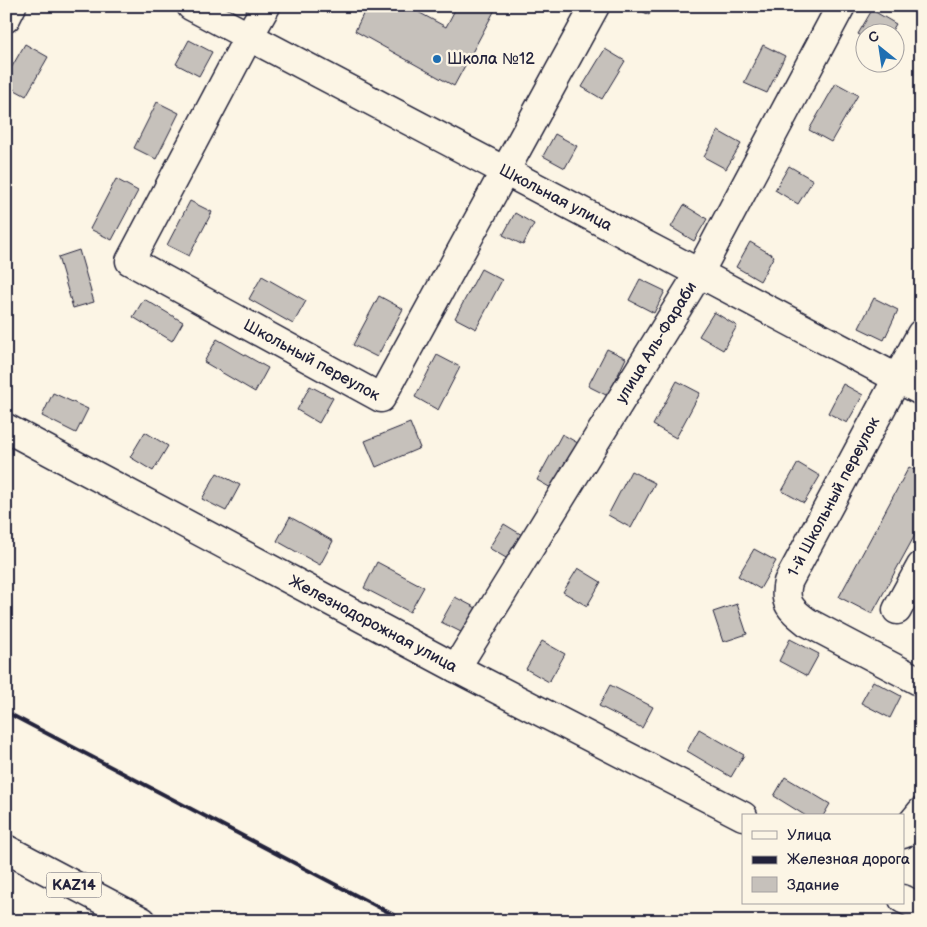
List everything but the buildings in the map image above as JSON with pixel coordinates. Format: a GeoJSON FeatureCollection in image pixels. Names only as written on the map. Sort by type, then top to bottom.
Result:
{"type":"FeatureCollection","features":[{"type":"Feature","properties":{"kind":"main road"},"geometry":{"type":"LineString","coordinates":[[6,18],[12,6]]}},
{"type":"Feature","properties":{"kind":"main road","name":"Школьная улица"},"geometry":{"type":"LineString","coordinates":[[191,6],[909,385]]}},
{"type":"Feature","properties":{"kind":"main road","name":"Школьный переулок"},"geometry":{"type":"LineString","coordinates":[[266,6],[130,261],[381,398],[595,6]]}},
{"type":"Feature","properties":{"kind":"main road","name":"улица Аль-Фараби"},"geometry":{"type":"LineString","coordinates":[[456,668],[699,273],[841,6]]}},
{"type":"Feature","properties":{"kind":"main road","name":"1-й Школьный переулок"},"geometry":{"type":"LineString","coordinates":[[921,334],[909,385],[788,582],[786,592],[787,603],[792,610],[807,622],[921,682]]}},
{"type":"Feature","properties":{"kind":"main road","name":"Железнодорожная улица"},"geometry":{"type":"LineString","coordinates":[[6,428],[456,668],[742,815]]}},
{"type":"Feature","properties":{"kind":"main road"},"geometry":{"type":"LineString","coordinates":[[897,610],[921,566]]}},
{"type":"Feature","properties":{"kind":"main road"},"geometry":{"type":"LineString","coordinates":[[904,833],[921,812]]}},
{"type":"Feature","properties":{"kind":"main road","name":"KAZ14"},"geometry":{"type":"LineString","coordinates":[[6,849],[142,921]]}},
{"type":"Feature","properties":{"kind":"main road"},"geometry":{"type":"LineString","coordinates":[[904,900],[921,908]]}},
{"type":"Feature","properties":{"kind":"railway"},"geometry":{"type":"LineString","coordinates":[[6,712],[405,921]]}},
{"type":"Feature","properties":{"kind":"place","name":"Школа №12"},"geometry":{"type":"Point","coordinates":[437,59]}}]}
